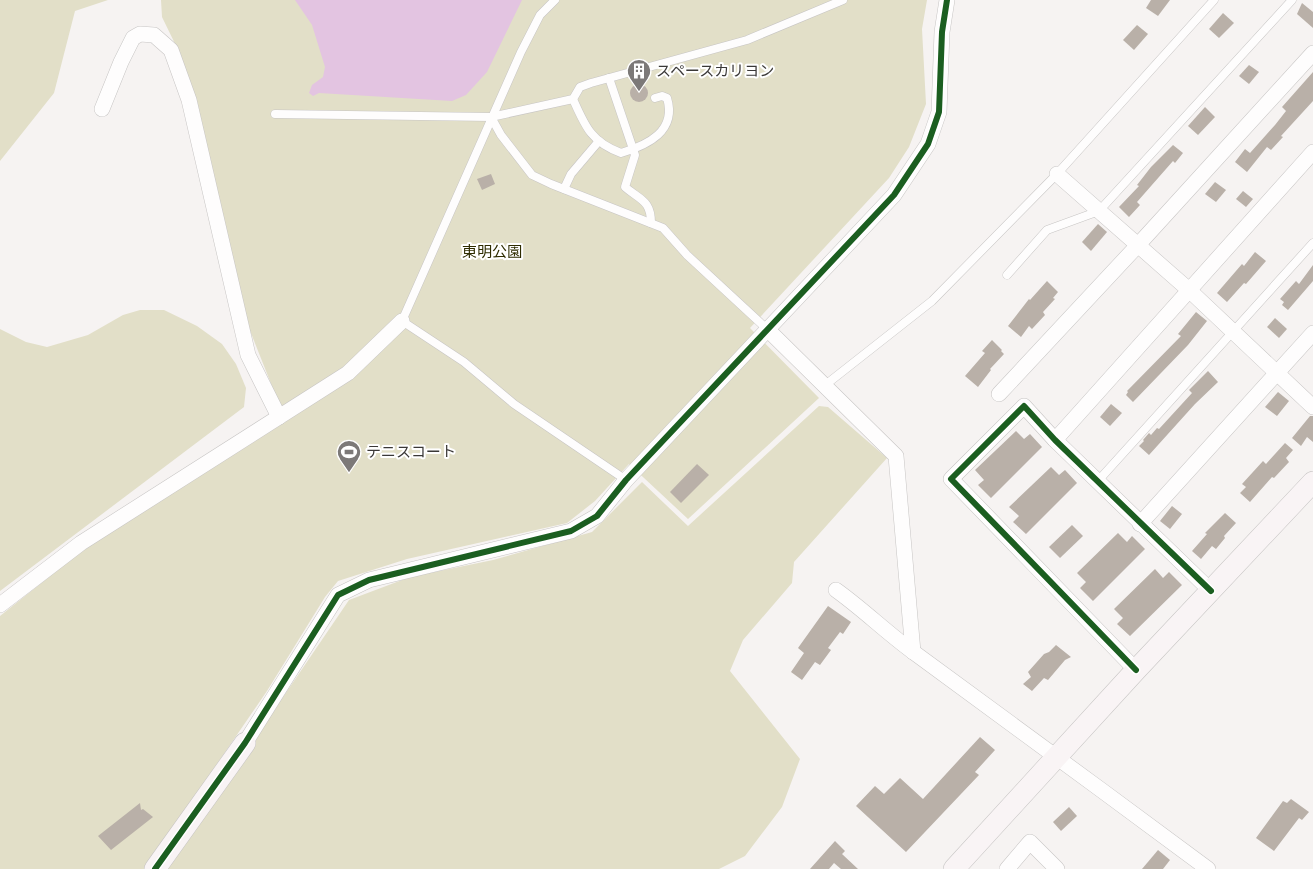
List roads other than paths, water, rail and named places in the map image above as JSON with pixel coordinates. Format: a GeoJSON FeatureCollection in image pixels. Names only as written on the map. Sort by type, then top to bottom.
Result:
{"type":"FeatureCollection","features":[{"type":"Feature","properties":{"kind":"street"},"geometry":{"type":"LineString","coordinates":[[154,869],[245,743],[338,595],[370,580],[571,531],[597,516],[626,480],[894,195],[928,144],[940,112],[942,32],[947,0]]}},
{"type":"Feature","properties":{"kind":"street"},"geometry":{"type":"LineString","coordinates":[[102,109],[133,38],[140,34],[154,35],[171,50],[189,100],[248,355],[279,417]]}},
{"type":"Feature","properties":{"kind":"street"},"geometry":{"type":"LineString","coordinates":[[999,394],[1313,53]]}},
{"type":"Feature","properties":{"kind":"street"},"geometry":{"type":"LineString","coordinates":[[1055,440],[1313,152]]}},
{"type":"Feature","properties":{"kind":"street"},"geometry":{"type":"LineString","coordinates":[[1057,174],[1189,290],[1276,373],[1312,404]]}},
{"type":"Feature","properties":{"kind":"street"},"geometry":{"type":"LineString","coordinates":[[0,605],[82,543],[348,373],[402,321]]}},
{"type":"Feature","properties":{"kind":"street"},"geometry":{"type":"LineString","coordinates":[[767,329],[896,456],[913,652]]}},
{"type":"Feature","properties":{"kind":"street"},"geometry":{"type":"LineString","coordinates":[[1140,524],[1313,333]]}},
{"type":"Feature","properties":{"kind":"street"},"geometry":{"type":"LineString","coordinates":[[1136,670],[951,479],[1024,406],[1097,482],[1211,591]]}},
{"type":"Feature","properties":{"kind":"street"},"geometry":{"type":"LineString","coordinates":[[954,869],[1136,670],[1313,482]]}},
{"type":"Feature","properties":{"kind":"street"},"geometry":{"type":"LineString","coordinates":[[836,590],[913,652],[1058,756],[1208,869]]}},
{"type":"Feature","properties":{"kind":"street"},"geometry":{"type":"LineString","coordinates":[[1007,869],[1030,842],[1057,869]]}},
{"type":"Feature","properties":{"kind":"lane"},"geometry":{"type":"LineString","coordinates":[[555,0],[540,15],[491,117],[402,321],[464,362],[514,404],[626,480]]}},
{"type":"Feature","properties":{"kind":"lane"},"geometry":{"type":"LineString","coordinates":[[275,114],[491,117],[573,99],[580,87],[747,40],[844,0]]}},
{"type":"Feature","properties":{"kind":"lane"},"geometry":{"type":"LineString","coordinates":[[824,386],[932,301],[1057,174],[1214,0]]}},
{"type":"Feature","properties":{"kind":"lane"},"geometry":{"type":"LineString","coordinates":[[1007,275],[1047,230],[1099,210],[1292,0]]}},
{"type":"Feature","properties":{"kind":"lane"},"geometry":{"type":"LineString","coordinates":[[609,78],[635,155],[625,187],[644,201],[651,211],[651,223]]}},
{"type":"Feature","properties":{"kind":"lane"},"geometry":{"type":"LineString","coordinates":[[573,99],[587,130],[610,149],[621,153],[649,143],[661,133],[668,122],[670,107],[667,98],[662,96],[655,98]]}},
{"type":"Feature","properties":{"kind":"lane"},"geometry":{"type":"LineString","coordinates":[[491,117],[501,135],[532,174],[564,190],[663,228],[687,255],[767,329]]}},
{"type":"Feature","properties":{"kind":"lane"},"geometry":{"type":"LineString","coordinates":[[564,190],[572,174],[599,141]]}},
{"type":"Feature","properties":{"kind":"lane"},"geometry":{"type":"LineString","coordinates":[[1097,482],[1313,243]]}},
{"type":"Feature","properties":{"kind":"place","name":"スペースカリヨン"},"geometry":{"type":"Point","coordinates":[639,92]}},
{"type":"Feature","properties":{"kind":"place","name":"テニスコート"},"geometry":{"type":"Point","coordinates":[349,473]}},
{"type":"Feature","properties":{"kind":"park label","name":"東明公園"},"geometry":{"type":"Point","coordinates":[492,252]}}]}
